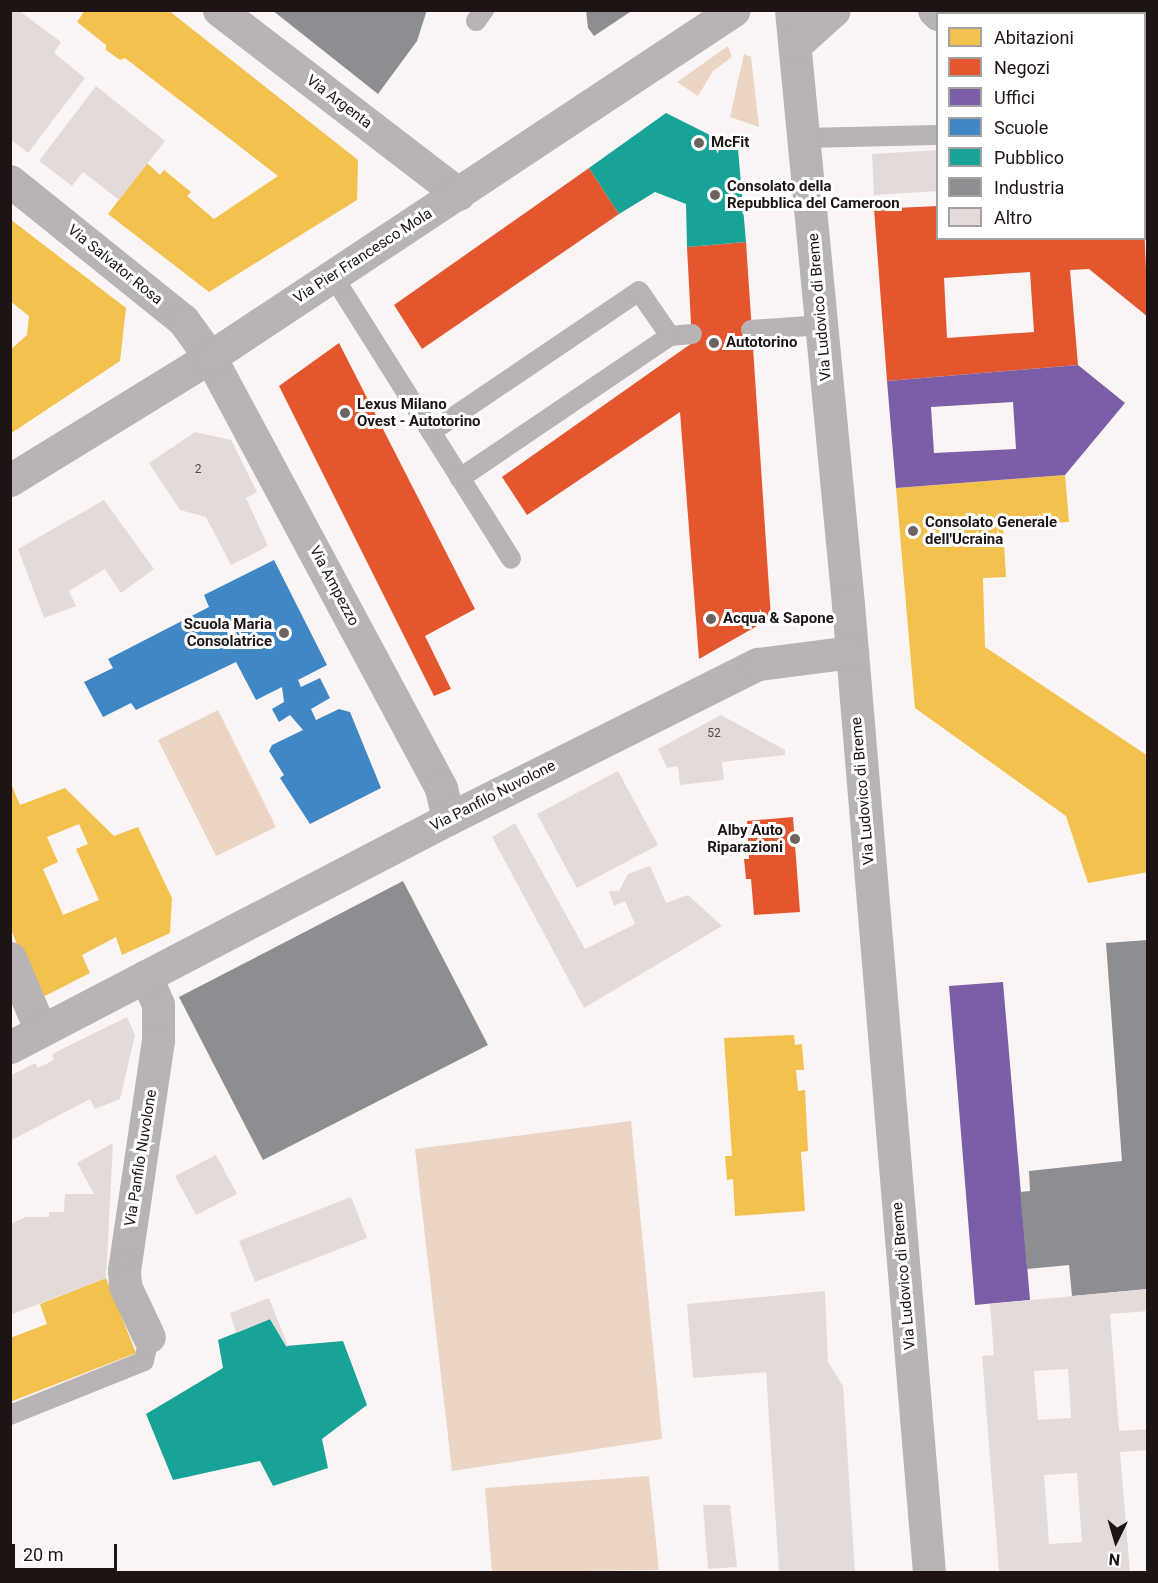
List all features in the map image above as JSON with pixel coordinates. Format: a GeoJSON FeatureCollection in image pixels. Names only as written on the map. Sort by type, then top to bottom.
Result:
{"type":"FeatureCollection","features":[{"type":"Feature","properties":{"kind":"street","name":"Via Argenta"},"geometry":{"type":"LineString","coordinates":[[219,10],[459,194]]}},
{"type":"Feature","properties":{"kind":"street","name":"Via Ludovico di Breme"},"geometry":{"type":"LineString","coordinates":[[791,10],[852,651],[929,1572]]}},
{"type":"Feature","properties":{"kind":"street"},"geometry":{"type":"LineString","coordinates":[[795,45],[834,10]]}},
{"type":"Feature","properties":{"kind":"street","name":"Via Pier Francesco Mola"},"geometry":{"type":"LineString","coordinates":[[10,480],[210,357],[459,194],[716,15]]}},
{"type":"Feature","properties":{"kind":"street","name":"Via Salvator Rosa"},"geometry":{"type":"LineString","coordinates":[[10,180],[183,320],[210,357]]}},
{"type":"Feature","properties":{"kind":"street","name":"Via Ampezzo"},"geometry":{"type":"LineString","coordinates":[[210,357],[441,788],[447,819]]}},
{"type":"Feature","properties":{"kind":"street","name":"Via Panfilo Nuvolone"},"geometry":{"type":"LineString","coordinates":[[10,1047],[447,819],[758,664],[852,651]]}},
{"type":"Feature","properties":{"kind":"street"},"geometry":{"type":"LineString","coordinates":[[10,958],[41,1031]]}},
{"type":"Feature","properties":{"kind":"street","name":"Via Panfilo Nuvolone"},"geometry":{"type":"LineString","coordinates":[[146,976],[158,1004],[158,1040],[124,1270],[125,1286],[148,1337]]}},
{"type":"Feature","properties":{"kind":"lane"},"geometry":{"type":"LineString","coordinates":[[804,138],[936,135]]}},
{"type":"Feature","properties":{"kind":"lane"},"geometry":{"type":"LineString","coordinates":[[333,276],[511,559]]}},
{"type":"Feature","properties":{"kind":"lane"},"geometry":{"type":"LineString","coordinates":[[431,432],[639,291],[670,336]]}},
{"type":"Feature","properties":{"kind":"lane"},"geometry":{"type":"LineString","coordinates":[[751,330],[822,326]]}},
{"type":"Feature","properties":{"kind":"lane"},"geometry":{"type":"LineString","coordinates":[[460,478],[670,336],[692,334]]}},
{"type":"Feature","properties":{"kind":"lane"},"geometry":{"type":"LineString","coordinates":[[10,1415],[144,1361],[148,1337]]}},
{"type":"Feature","properties":{"kind":"shaded area"},"geometry":{"type":"Polygon","coordinates":[[[728,46],[732,57],[713,71],[698,96],[677,82],[728,46]]]}},
{"type":"Feature","properties":{"kind":"shaded area"},"geometry":{"type":"Polygon","coordinates":[[[744,54],[751,57],[759,127],[730,117],[744,54]]]}},
{"type":"Feature","properties":{"kind":"shaded area"},"geometry":{"type":"Polygon","coordinates":[[[218,710],[276,827],[216,856],[158,740],[218,710]]]}},
{"type":"Feature","properties":{"kind":"shaded area"},"geometry":{"type":"Polygon","coordinates":[[[631,1121],[662,1439],[452,1471],[415,1149],[631,1121]]]}},
{"type":"Feature","properties":{"kind":"shaded area"},"geometry":{"type":"Polygon","coordinates":[[[649,1476],[659,1570],[492,1572],[485,1488],[649,1476]]]}},
{"type":"Feature","properties":{"kind":"building: Abitazioni"},"geometry":{"type":"Polygon","coordinates":[[[85,10],[168,10],[358,160],[357,200],[209,292],[108,214],[147,163],[160,175],[164,170],[191,192],[187,196],[214,219],[278,176],[125,58],[120,60],[106,50],[106,45],[77,22],[85,10]]]}},
{"type":"Feature","properties":{"kind":"building: Abitazioni"},"geometry":{"type":"Polygon","coordinates":[[[10,219],[126,308],[120,361],[10,434],[10,350],[27,335],[29,316],[10,301],[10,219]]]}},
{"type":"Feature","properties":{"kind":"building: Abitazioni"},"geometry":{"type":"Polygon","coordinates":[[[1065,475],[1069,522],[1003,526],[1006,577],[983,578],[985,647],[1148,756],[1148,872],[1088,883],[1066,816],[915,708],[896,488],[1065,475]]]}},
{"type":"Feature","properties":{"kind":"building: Abitazioni"},"geometry":{"type":"Polygon","coordinates":[[[10,781],[20,805],[65,788],[114,836],[138,827],[172,898],[170,933],[122,955],[116,937],[82,955],[90,973],[39,999],[10,927],[10,781]],[[79,824],[47,837],[58,862],[43,869],[63,915],[99,900],[76,849],[88,844],[79,824]]]}},
{"type":"Feature","properties":{"kind":"building: Abitazioni"},"geometry":{"type":"Polygon","coordinates":[[[794,1035],[795,1045],[802,1044],[804,1070],[796,1070],[798,1091],[805,1090],[808,1151],[801,1152],[805,1211],[735,1216],[733,1179],[727,1180],[725,1156],[732,1156],[724,1038],[794,1035]]]}},
{"type":"Feature","properties":{"kind":"building: Abitazioni"},"geometry":{"type":"Polygon","coordinates":[[[106,1278],[136,1353],[10,1402],[10,1338],[47,1324],[40,1304],[106,1278]]]}},
{"type":"Feature","properties":{"kind":"building: Negozi"},"geometry":{"type":"Polygon","coordinates":[[[589,168],[619,214],[422,349],[394,305],[589,168]]]}},
{"type":"Feature","properties":{"kind":"building: Negozi"},"geometry":{"type":"Polygon","coordinates":[[[936,206],[936,240],[1145,240],[1148,317],[1089,269],[1070,270],[1078,365],[887,381],[874,209],[936,206]],[[1030,272],[944,278],[947,338],[1034,332],[1030,272]]]}},
{"type":"Feature","properties":{"kind":"building: Negozi"},"geometry":{"type":"Polygon","coordinates":[[[746,242],[771,618],[699,659],[680,412],[527,515],[502,477],[692,343],[687,247],[746,242]]]}},
{"type":"Feature","properties":{"kind":"building: Negozi"},"geometry":{"type":"Polygon","coordinates":[[[339,343],[475,609],[425,636],[451,689],[434,696],[279,386],[339,343]]]}},
{"type":"Feature","properties":{"kind":"building: Negozi"},"geometry":{"type":"Polygon","coordinates":[[[793,817],[800,912],[754,915],[751,879],[746,879],[744,859],[749,859],[747,821],[793,817]]]}},
{"type":"Feature","properties":{"kind":"building: Uffici"},"geometry":{"type":"Polygon","coordinates":[[[1078,365],[1125,403],[1065,475],[896,488],[887,381],[1078,365]],[[1013,402],[931,407],[934,453],[1016,449],[1013,402]]]}},
{"type":"Feature","properties":{"kind":"building: Uffici"},"geometry":{"type":"Polygon","coordinates":[[[1003,982],[1030,1300],[975,1305],[949,986],[1003,982]]]}},
{"type":"Feature","properties":{"kind":"building: Scuole"},"geometry":{"type":"Polygon","coordinates":[[[274,560],[327,665],[298,680],[301,687],[320,678],[330,698],[311,709],[316,720],[339,709],[350,712],[381,788],[310,824],[280,778],[284,775],[269,751],[272,745],[303,730],[290,715],[279,722],[272,709],[284,702],[282,687],[256,700],[236,662],[136,710],[131,703],[103,717],[84,682],[113,668],[108,659],[209,607],[204,595],[274,560]]]}},
{"type":"Feature","properties":{"kind":"building: Pubblico"},"geometry":{"type":"Polygon","coordinates":[[[666,113],[738,149],[746,242],[687,247],[686,204],[655,192],[619,214],[589,168],[666,113]]]}},
{"type":"Feature","properties":{"kind":"building: Pubblico"},"geometry":{"type":"Polygon","coordinates":[[[270,1319],[286,1346],[343,1341],[367,1405],[322,1439],[328,1468],[273,1486],[260,1461],[173,1480],[146,1414],[223,1368],[218,1340],[270,1319]]]}},
{"type":"Feature","properties":{"kind":"building: Industria"},"geometry":{"type":"Polygon","coordinates":[[[272,10],[427,10],[417,41],[378,94],[272,10]]]}},
{"type":"Feature","properties":{"kind":"building: Industria"},"geometry":{"type":"Polygon","coordinates":[[[586,10],[633,10],[594,36],[588,28],[586,10]]]}},
{"type":"Feature","properties":{"kind":"building: Industria"},"geometry":{"type":"Polygon","coordinates":[[[403,881],[488,1045],[263,1160],[179,997],[403,881]]]}},
{"type":"Feature","properties":{"kind":"building: Industria"},"geometry":{"type":"Polygon","coordinates":[[[1148,940],[1148,1289],[1072,1296],[1069,1265],[1027,1269],[1020,1192],[1030,1191],[1029,1171],[1122,1161],[1106,943],[1148,940]]]}},
{"type":"Feature","properties":{"kind":"building: Altro"},"geometry":{"type":"Polygon","coordinates":[[[10,10],[18,10],[61,42],[54,53],[85,78],[28,153],[10,139],[10,10]]]}},
{"type":"Feature","properties":{"kind":"building: Altro"},"geometry":{"type":"Polygon","coordinates":[[[96,86],[165,141],[119,200],[83,172],[72,186],[39,161],[96,86]]]}},
{"type":"Feature","properties":{"kind":"building: Altro"},"geometry":{"type":"Polygon","coordinates":[[[936,150],[936,191],[874,195],[872,154],[936,150]]]}},
{"type":"Feature","properties":{"kind":"building: Altro"},"geometry":{"type":"Polygon","coordinates":[[[195,432],[231,440],[257,492],[246,498],[268,546],[231,565],[206,517],[180,510],[149,463],[195,432]]]}},
{"type":"Feature","properties":{"kind":"building: Altro"},"geometry":{"type":"Polygon","coordinates":[[[104,500],[154,569],[121,593],[105,569],[69,591],[76,606],[44,618],[18,549],[104,500]]]}},
{"type":"Feature","properties":{"kind":"building: Altro"},"geometry":{"type":"Polygon","coordinates":[[[721,715],[785,750],[785,755],[722,762],[724,780],[680,785],[678,766],[667,768],[658,749],[721,715]]]}},
{"type":"Feature","properties":{"kind":"building: Altro"},"geometry":{"type":"Polygon","coordinates":[[[618,771],[658,845],[577,888],[537,814],[618,771]]]}},
{"type":"Feature","properties":{"kind":"building: Altro"},"geometry":{"type":"Polygon","coordinates":[[[515,823],[585,949],[635,924],[625,901],[614,906],[609,891],[619,891],[628,874],[650,866],[666,903],[688,895],[722,926],[584,1008],[492,837],[515,823]]]}},
{"type":"Feature","properties":{"kind":"building: Altro"},"geometry":{"type":"Polygon","coordinates":[[[127,1017],[135,1035],[120,1099],[95,1109],[90,1099],[10,1141],[10,1076],[35,1063],[38,1068],[54,1060],[52,1054],[127,1017]]]}},
{"type":"Feature","properties":{"kind":"building: Altro"},"geometry":{"type":"Polygon","coordinates":[[[113,1143],[106,1278],[10,1315],[10,1224],[26,1217],[49,1217],[49,1212],[64,1212],[65,1194],[94,1194],[77,1163],[113,1143]]]}},
{"type":"Feature","properties":{"kind":"building: Altro"},"geometry":{"type":"Polygon","coordinates":[[[216,1155],[237,1194],[196,1215],[175,1176],[216,1155]]]}},
{"type":"Feature","properties":{"kind":"building: Altro"},"geometry":{"type":"Polygon","coordinates":[[[351,1197],[367,1238],[255,1282],[239,1241],[351,1197]]]}},
{"type":"Feature","properties":{"kind":"building: Altro"},"geometry":{"type":"Polygon","coordinates":[[[1148,1289],[1148,1311],[1110,1314],[1119,1431],[1148,1429],[1148,1450],[1120,1452],[1130,1572],[999,1572],[982,1356],[994,1355],[990,1304],[1148,1289]],[[1068,1369],[1034,1371],[1038,1420],[1071,1418],[1068,1369]],[[1077,1473],[1044,1475],[1049,1544],[1082,1542],[1077,1473]]]}},
{"type":"Feature","properties":{"kind":"building: Altro"},"geometry":{"type":"Polygon","coordinates":[[[825,1291],[828,1362],[843,1386],[855,1572],[779,1572],[766,1372],[693,1378],[687,1304],[825,1291]]]}},
{"type":"Feature","properties":{"kind":"building: Altro"},"geometry":{"type":"Polygon","coordinates":[[[269,1298],[287,1347],[270,1319],[236,1333],[230,1313],[269,1298]]]}},
{"type":"Feature","properties":{"kind":"building: Altro"},"geometry":{"type":"Polygon","coordinates":[[[703,1505],[730,1505],[737,1567],[708,1569],[703,1505]]]}},
{"type":"Feature","properties":{"kind":"place","name":"McFit"},"geometry":{"type":"Point","coordinates":[699,143]}},
{"type":"Feature","properties":{"kind":"place","name":"Consolato della Repubblica del Cameroon"},"geometry":{"type":"Point","coordinates":[715,195]}},
{"type":"Feature","properties":{"kind":"place","name":"Autotorino"},"geometry":{"type":"Point","coordinates":[714,343]}},
{"type":"Feature","properties":{"kind":"place","name":"Lexus Milano Ovest - Autotorino"},"geometry":{"type":"Point","coordinates":[345,413]}},
{"type":"Feature","properties":{"kind":"place","name":"Consolato Generale dell'Ucraina"},"geometry":{"type":"Point","coordinates":[913,531]}},
{"type":"Feature","properties":{"kind":"place","name":"Acqua & Sapone"},"geometry":{"type":"Point","coordinates":[711,619]}},
{"type":"Feature","properties":{"kind":"place","name":"Scuola Maria Consolatrice"},"geometry":{"type":"Point","coordinates":[284,633]}},
{"type":"Feature","properties":{"kind":"place","name":"Alby Auto Riparazioni"},"geometry":{"type":"Point","coordinates":[795,839]}}]}
